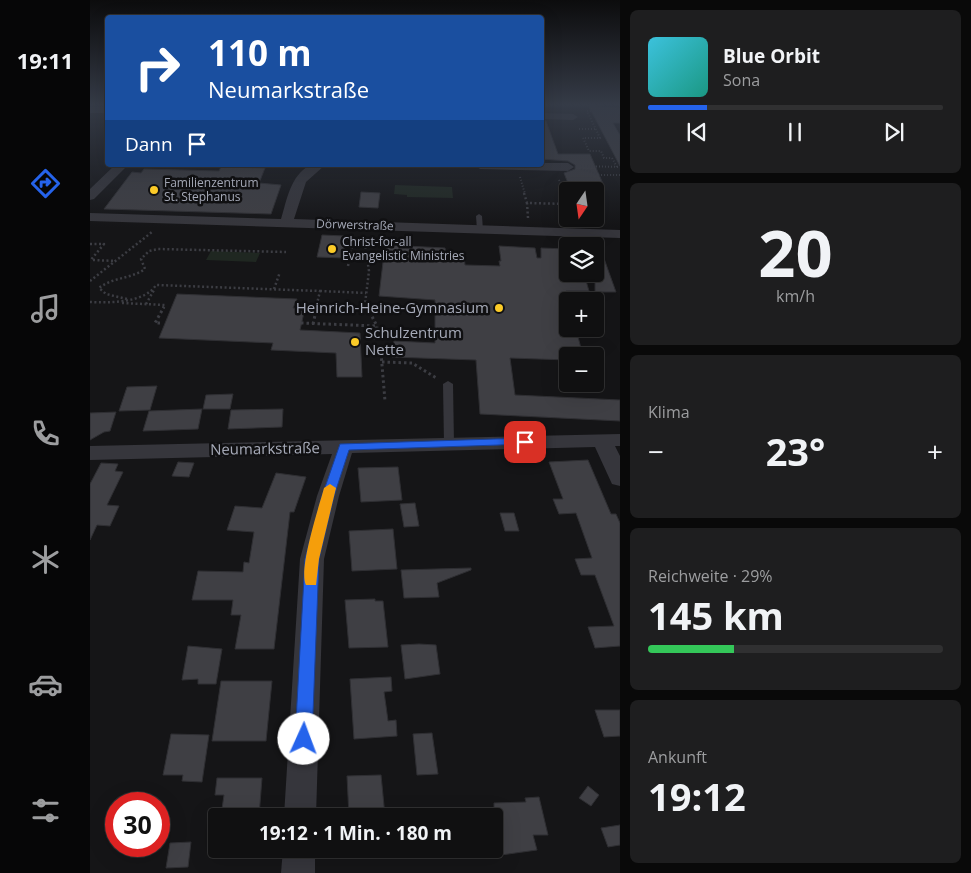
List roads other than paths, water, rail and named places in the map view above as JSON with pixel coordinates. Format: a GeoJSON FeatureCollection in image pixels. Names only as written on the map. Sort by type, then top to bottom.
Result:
{"type":"FeatureCollection","features":[{"type":"Feature","properties":{"kind":"street"},"geometry":{"type":"LineString","coordinates":[[544,166],[573,167]]}},
{"type":"Feature","properties":{"kind":"street"},"geometry":{"type":"LineString","coordinates":[[90,196],[120,167]]}},
{"type":"Feature","properties":{"kind":"street"},"geometry":{"type":"LineString","coordinates":[[286,223],[300,178],[309,169],[314,167]]}},
{"type":"Feature","properties":{"kind":"street"},"geometry":{"type":"LineString","coordinates":[[97,174],[112,175]]}},
{"type":"Feature","properties":{"kind":"street","name":"Dörwerstraße"},"geometry":{"type":"LineString","coordinates":[[90,217],[286,223],[479,223],[620,234]]}},
{"type":"Feature","properties":{"kind":"street"},"geometry":{"type":"LineString","coordinates":[[611,440],[620,479]]}},
{"type":"Feature","properties":{"kind":"street","name":"Neumarkstraße"},"geometry":{"type":"LineString","coordinates":[[90,453],[611,440]]}},
{"type":"Feature","properties":{"kind":"street"},"geometry":{"type":"LineString","coordinates":[[300,808],[312,559],[328,496],[344,447]]}},
{"type":"Feature","properties":{"kind":"street"},"geometry":{"type":"LineString","coordinates":[[298,873],[299,858]]}},
{"type":"Feature","properties":{"kind":"lane"},"geometry":{"type":"LineString","coordinates":[[448,384],[449,444]]}},
{"type":"Feature","properties":{"kind":"place","name":"Familienzentrum St. Stephanus"},"geometry":{"type":"Point","coordinates":[154,190]}},
{"type":"Feature","properties":{"kind":"place","name":"Christ-for-all Evangelistic Ministries"},"geometry":{"type":"Point","coordinates":[332,249]}},
{"type":"Feature","properties":{"kind":"place","name":"Heinrich-Heine-Gymnasium"},"geometry":{"type":"Point","coordinates":[499,308]}},
{"type":"Feature","properties":{"kind":"place","name":"Schulzentrum Nette"},"geometry":{"type":"Point","coordinates":[355,342]}}]}
